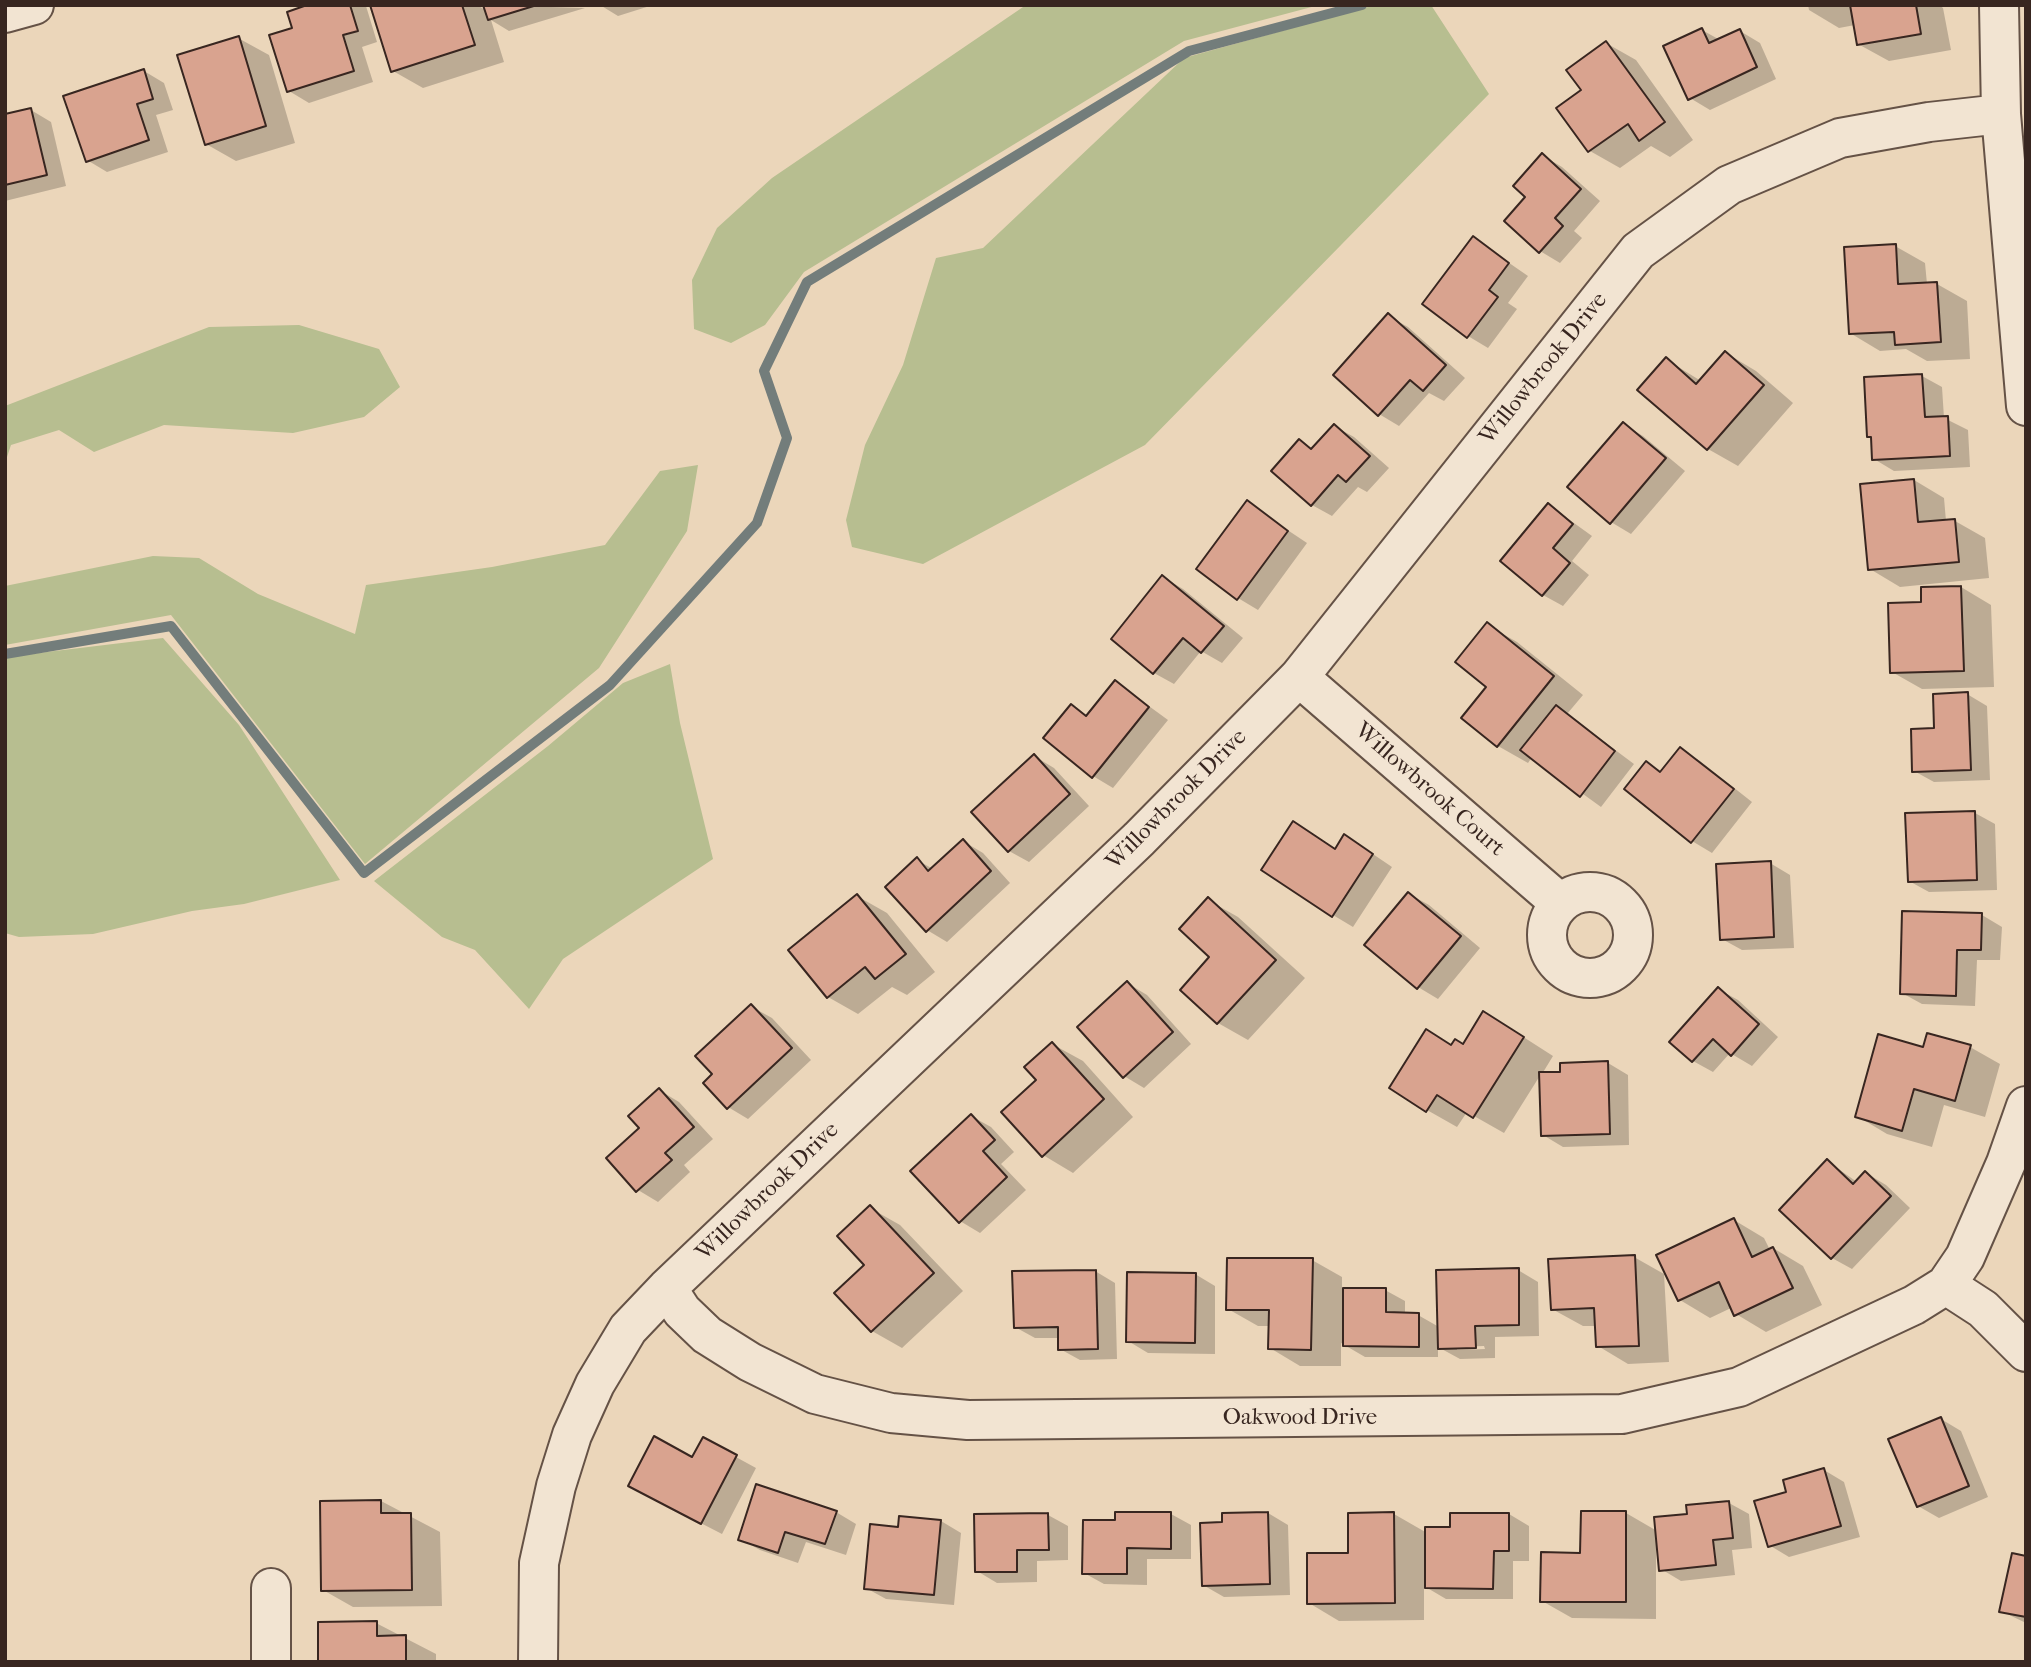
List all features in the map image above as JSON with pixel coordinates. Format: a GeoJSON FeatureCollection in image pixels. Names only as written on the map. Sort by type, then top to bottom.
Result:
{"type":"FeatureCollection","features":[{"type":"Feature","properties":{"kind":"street"},"geometry":{"type":"LineString","coordinates":[[5,13],[34,5]]}},
{"type":"Feature","properties":{"kind":"street"},"geometry":{"type":"LineString","coordinates":[[1999,5],[2001,114],[2026,406]]}},
{"type":"Feature","properties":{"kind":"street","name":"Willowbrook Drive"},"geometry":{"type":"LineString","coordinates":[[538,1662],[539,1563],[556,1486],[572,1435],[595,1384],[628,1329],[667,1288],[1139,839],[1299,677],[1638,251],[1730,185],[1840,138],[1929,122],[2001,114]]}},
{"type":"Feature","properties":{"kind":"street","name":"Willowbrook Court"},"geometry":{"type":"LineString","coordinates":[[1299,677],[1560,904]]}},
{"type":"Feature","properties":{"kind":"street"},"geometry":{"type":"LineString","coordinates":[[2026,1106],[2006,1163],[1965,1257],[1946,1284],[1983,1309],[2026,1353]]}},
{"type":"Feature","properties":{"kind":"street","name":"Oakwood Drive"},"geometry":{"type":"LineString","coordinates":[[667,1288],[682,1311],[707,1335],[750,1362],[815,1394],[891,1413],[968,1420],[1622,1414],[1739,1387],[1914,1305],[1946,1284]]}},
{"type":"Feature","properties":{"kind":"street"},"geometry":{"type":"LineString","coordinates":[[271,1588],[271,1662]]}},
{"type":"Feature","properties":{"kind":"green space"},"geometry":{"type":"Polygon","coordinates":[[[1026,5],[1319,5],[1184,41],[804,272],[765,325],[731,343],[694,329],[692,280],[717,228],[772,178],[1026,5]]]}},
{"type":"Feature","properties":{"kind":"green space"},"geometry":{"type":"Polygon","coordinates":[[[1375,5],[1431,5],[1489,94],[1145,445],[923,564],[852,547],[846,520],[865,445],[903,365],[936,258],[983,248],[1184,58],[1375,5]]]}},
{"type":"Feature","properties":{"kind":"green space"},"geometry":{"type":"Polygon","coordinates":[[[299,325],[379,349],[400,387],[364,417],[293,433],[164,425],[94,452],[59,430],[11,445],[5,463],[5,406],[209,327],[299,325]]]}},
{"type":"Feature","properties":{"kind":"green space"},"geometry":{"type":"Polygon","coordinates":[[[698,465],[687,531],[599,668],[365,864],[171,615],[5,645],[5,586],[153,556],[199,558],[258,594],[355,634],[366,585],[492,567],[605,545],[660,471],[698,465]]]}},
{"type":"Feature","properties":{"kind":"green space"},"geometry":{"type":"Polygon","coordinates":[[[163,638],[239,725],[340,880],[244,904],[192,911],[93,934],[19,937],[5,933],[5,657],[163,638]]]}},
{"type":"Feature","properties":{"kind":"green space"},"geometry":{"type":"Polygon","coordinates":[[[670,664],[680,723],[713,859],[563,959],[529,1009],[475,950],[442,937],[374,881],[548,746],[623,683],[670,664]]]}},
{"type":"Feature","properties":{"kind":"building"},"geometry":{"type":"Polygon","coordinates":[[[307,5],[350,5],[358,31],[343,35],[354,71],[287,92],[269,35],[292,28],[287,12],[307,5]]]}},
{"type":"Feature","properties":{"kind":"building"},"geometry":{"type":"Polygon","coordinates":[[[370,5],[462,5],[475,45],[391,72],[370,5]]]}},
{"type":"Feature","properties":{"kind":"building"},"geometry":{"type":"Polygon","coordinates":[[[483,5],[537,5],[488,20],[483,5]]]}},
{"type":"Feature","properties":{"kind":"building"},"geometry":{"type":"Polygon","coordinates":[[[1850,5],[1916,5],[1921,34],[1857,45],[1850,5]]]}},
{"type":"Feature","properties":{"kind":"building"},"geometry":{"type":"Polygon","coordinates":[[[1702,28],[1709,43],[1740,29],[1757,67],[1688,100],[1663,46],[1702,28]]]}},
{"type":"Feature","properties":{"kind":"building"},"geometry":{"type":"Polygon","coordinates":[[[239,36],[266,126],[205,145],[177,55],[239,36]]]}},
{"type":"Feature","properties":{"kind":"building"},"geometry":{"type":"Polygon","coordinates":[[[1606,41],[1665,122],[1639,141],[1628,124],[1588,152],[1556,108],[1581,90],[1566,70],[1606,41]]]}},
{"type":"Feature","properties":{"kind":"building"},"geometry":{"type":"Polygon","coordinates":[[[144,69],[153,99],[137,104],[149,140],[86,162],[63,96],[144,69]]]}},
{"type":"Feature","properties":{"kind":"building"},"geometry":{"type":"Polygon","coordinates":[[[31,108],[47,175],[5,185],[5,114],[31,108]]]}},
{"type":"Feature","properties":{"kind":"building"},"geometry":{"type":"Polygon","coordinates":[[[1542,153],[1581,189],[1555,218],[1563,226],[1539,253],[1504,221],[1525,197],[1513,186],[1542,153]]]}},
{"type":"Feature","properties":{"kind":"building"},"geometry":{"type":"Polygon","coordinates":[[[1473,236],[1509,263],[1489,290],[1498,297],[1467,338],[1422,304],[1473,236]]]}},
{"type":"Feature","properties":{"kind":"building"},"geometry":{"type":"Polygon","coordinates":[[[1896,244],[1898,284],[1937,282],[1941,342],[1895,345],[1894,332],[1849,334],[1844,247],[1896,244]]]}},
{"type":"Feature","properties":{"kind":"building"},"geometry":{"type":"Polygon","coordinates":[[[1388,313],[1446,365],[1423,391],[1410,380],[1378,416],[1333,375],[1388,313]]]}},
{"type":"Feature","properties":{"kind":"building"},"geometry":{"type":"Polygon","coordinates":[[[1725,351],[1764,385],[1707,450],[1637,390],[1666,357],[1696,384],[1725,351]]]}},
{"type":"Feature","properties":{"kind":"building"},"geometry":{"type":"Polygon","coordinates":[[[1922,374],[1925,417],[1948,416],[1950,456],[1872,460],[1871,437],[1867,437],[1864,377],[1922,374]]]}},
{"type":"Feature","properties":{"kind":"building"},"geometry":{"type":"Polygon","coordinates":[[[1623,422],[1666,458],[1610,524],[1567,487],[1623,422]]]}},
{"type":"Feature","properties":{"kind":"building"},"geometry":{"type":"Polygon","coordinates":[[[1334,424],[1370,456],[1346,482],[1338,475],[1311,506],[1271,471],[1299,439],[1311,449],[1334,424]]]}},
{"type":"Feature","properties":{"kind":"building"},"geometry":{"type":"Polygon","coordinates":[[[1914,479],[1918,522],[1955,519],[1959,562],[1868,570],[1860,484],[1914,479]]]}},
{"type":"Feature","properties":{"kind":"building"},"geometry":{"type":"Polygon","coordinates":[[[1247,500],[1288,531],[1237,600],[1196,569],[1247,500]]]}},
{"type":"Feature","properties":{"kind":"building"},"geometry":{"type":"Polygon","coordinates":[[[1548,503],[1573,524],[1553,548],[1570,563],[1542,596],[1500,561],[1548,503]]]}},
{"type":"Feature","properties":{"kind":"building"},"geometry":{"type":"Polygon","coordinates":[[[1162,575],[1224,626],[1201,653],[1183,638],[1153,674],[1111,639],[1162,575]]]}},
{"type":"Feature","properties":{"kind":"building"},"geometry":{"type":"Polygon","coordinates":[[[1961,586],[1964,671],[1890,673],[1888,603],[1921,602],[1921,587],[1961,586]]]}},
{"type":"Feature","properties":{"kind":"building"},"geometry":{"type":"Polygon","coordinates":[[[1487,622],[1554,676],[1497,747],[1461,718],[1486,687],[1455,662],[1487,622]]]}},
{"type":"Feature","properties":{"kind":"building"},"geometry":{"type":"Polygon","coordinates":[[[1115,680],[1149,707],[1092,778],[1043,738],[1071,704],[1086,716],[1115,680]]]}},
{"type":"Feature","properties":{"kind":"building"},"geometry":{"type":"Polygon","coordinates":[[[1968,692],[1971,770],[1912,772],[1911,729],[1934,728],[1933,694],[1968,692]]]}},
{"type":"Feature","properties":{"kind":"building"},"geometry":{"type":"Polygon","coordinates":[[[1556,705],[1615,751],[1580,797],[1520,750],[1556,705]]]}},
{"type":"Feature","properties":{"kind":"building"},"geometry":{"type":"Polygon","coordinates":[[[1680,747],[1734,789],[1691,843],[1624,789],[1646,761],[1660,772],[1680,747]]]}},
{"type":"Feature","properties":{"kind":"building"},"geometry":{"type":"Polygon","coordinates":[[[1034,754],[1070,794],[1008,852],[971,812],[1034,754]]]}},
{"type":"Feature","properties":{"kind":"building"},"geometry":{"type":"Polygon","coordinates":[[[1975,811],[1977,880],[1908,882],[1905,813],[1975,811]]]}},
{"type":"Feature","properties":{"kind":"building"},"geometry":{"type":"Polygon","coordinates":[[[1293,821],[1335,849],[1344,834],[1373,854],[1332,917],[1261,870],[1293,821]]]}},
{"type":"Feature","properties":{"kind":"building"},"geometry":{"type":"Polygon","coordinates":[[[963,839],[991,871],[926,932],[885,887],[917,857],[928,871],[963,839]]]}},
{"type":"Feature","properties":{"kind":"building"},"geometry":{"type":"Polygon","coordinates":[[[1771,861],[1774,937],[1720,940],[1716,864],[1771,861]]]}},
{"type":"Feature","properties":{"kind":"building"},"geometry":{"type":"Polygon","coordinates":[[[1408,892],[1461,936],[1417,989],[1364,945],[1408,892]]]}},
{"type":"Feature","properties":{"kind":"building"},"geometry":{"type":"Polygon","coordinates":[[[857,894],[906,954],[875,979],[865,967],[827,998],[788,950],[857,894]]]}},
{"type":"Feature","properties":{"kind":"building"},"geometry":{"type":"Polygon","coordinates":[[[1208,897],[1276,960],[1217,1024],[1180,990],[1209,957],[1179,929],[1208,897]]]}},
{"type":"Feature","properties":{"kind":"building"},"geometry":{"type":"Polygon","coordinates":[[[1902,911],[1982,913],[1981,950],[1957,950],[1956,996],[1900,994],[1902,911]]]}},
{"type":"Feature","properties":{"kind":"building"},"geometry":{"type":"Polygon","coordinates":[[[1127,981],[1173,1032],[1123,1078],[1077,1027],[1127,981]]]}},
{"type":"Feature","properties":{"kind":"building"},"geometry":{"type":"Polygon","coordinates":[[[1718,987],[1759,1024],[1731,1056],[1713,1039],[1692,1062],[1669,1042],[1718,987]]]}},
{"type":"Feature","properties":{"kind":"building"},"geometry":{"type":"Polygon","coordinates":[[[751,1004],[792,1048],[727,1109],[703,1083],[712,1074],[695,1056],[751,1004]]]}},
{"type":"Feature","properties":{"kind":"building"},"geometry":{"type":"Polygon","coordinates":[[[1483,1011],[1524,1037],[1473,1118],[1437,1095],[1426,1112],[1389,1088],[1426,1029],[1451,1045],[1455,1039],[1463,1044],[1483,1011]]]}},
{"type":"Feature","properties":{"kind":"building"},"geometry":{"type":"Polygon","coordinates":[[[1927,1033],[1971,1045],[1955,1101],[1914,1089],[1902,1131],[1855,1117],[1878,1034],[1923,1047],[1927,1033]]]}},
{"type":"Feature","properties":{"kind":"building"},"geometry":{"type":"Polygon","coordinates":[[[1052,1042],[1104,1099],[1042,1157],[1001,1112],[1036,1080],[1024,1067],[1052,1042]]]}},
{"type":"Feature","properties":{"kind":"building"},"geometry":{"type":"Polygon","coordinates":[[[1608,1061],[1610,1134],[1541,1136],[1539,1072],[1560,1072],[1560,1063],[1608,1061]]]}},
{"type":"Feature","properties":{"kind":"building"},"geometry":{"type":"Polygon","coordinates":[[[659,1088],[694,1127],[665,1153],[672,1160],[636,1192],[606,1158],[639,1128],[628,1116],[659,1088]]]}},
{"type":"Feature","properties":{"kind":"building"},"geometry":{"type":"Polygon","coordinates":[[[971,1114],[995,1140],[983,1151],[1007,1177],[959,1223],[910,1171],[971,1114]]]}},
{"type":"Feature","properties":{"kind":"building"},"geometry":{"type":"Polygon","coordinates":[[[1827,1159],[1853,1184],[1865,1171],[1891,1196],[1831,1259],[1779,1210],[1827,1159]]]}},
{"type":"Feature","properties":{"kind":"building"},"geometry":{"type":"Polygon","coordinates":[[[870,1205],[934,1273],[871,1332],[834,1293],[864,1265],[837,1236],[870,1205]]]}},
{"type":"Feature","properties":{"kind":"building"},"geometry":{"type":"Polygon","coordinates":[[[1734,1218],[1752,1257],[1773,1247],[1793,1288],[1734,1316],[1719,1282],[1678,1301],[1656,1255],[1734,1218]]]}},
{"type":"Feature","properties":{"kind":"building"},"geometry":{"type":"Polygon","coordinates":[[[1635,1255],[1639,1346],[1596,1347],[1594,1308],[1551,1310],[1548,1259],[1635,1255]]]}},
{"type":"Feature","properties":{"kind":"building"},"geometry":{"type":"Polygon","coordinates":[[[1227,1258],[1313,1258],[1311,1350],[1268,1349],[1269,1310],[1226,1310],[1227,1258]]]}},
{"type":"Feature","properties":{"kind":"building"},"geometry":{"type":"Polygon","coordinates":[[[1519,1268],[1519,1325],[1475,1326],[1476,1348],[1438,1349],[1436,1270],[1519,1268]]]}},
{"type":"Feature","properties":{"kind":"building"},"geometry":{"type":"Polygon","coordinates":[[[1096,1270],[1098,1349],[1058,1350],[1058,1327],[1014,1328],[1012,1271],[1096,1270]]]}},
{"type":"Feature","properties":{"kind":"building"},"geometry":{"type":"Polygon","coordinates":[[[1127,1272],[1196,1273],[1195,1343],[1126,1342],[1127,1272]]]}},
{"type":"Feature","properties":{"kind":"building"},"geometry":{"type":"Polygon","coordinates":[[[1343,1288],[1386,1288],[1386,1312],[1419,1313],[1419,1347],[1343,1346],[1343,1288]]]}},
{"type":"Feature","properties":{"kind":"building"},"geometry":{"type":"Polygon","coordinates":[[[1941,1417],[1969,1486],[1917,1507],[1888,1439],[1941,1417]]]}},
{"type":"Feature","properties":{"kind":"building"},"geometry":{"type":"Polygon","coordinates":[[[654,1436],[692,1457],[703,1437],[737,1455],[701,1524],[628,1486],[654,1436]]]}},
{"type":"Feature","properties":{"kind":"building"},"geometry":{"type":"Polygon","coordinates":[[[1824,1468],[1841,1526],[1768,1547],[1754,1501],[1786,1492],[1783,1480],[1824,1468]]]}},
{"type":"Feature","properties":{"kind":"building"},"geometry":{"type":"Polygon","coordinates":[[[756,1484],[837,1511],[825,1544],[785,1532],[778,1553],[738,1540],[756,1484]]]}},
{"type":"Feature","properties":{"kind":"building"},"geometry":{"type":"Polygon","coordinates":[[[381,1500],[381,1513],[411,1513],[412,1590],[321,1591],[320,1501],[381,1500]]]}},
{"type":"Feature","properties":{"kind":"building"},"geometry":{"type":"Polygon","coordinates":[[[1729,1501],[1733,1538],[1713,1540],[1716,1565],[1659,1571],[1654,1517],[1687,1514],[1686,1505],[1729,1501]]]}},
{"type":"Feature","properties":{"kind":"building"},"geometry":{"type":"Polygon","coordinates":[[[1581,1511],[1626,1511],[1626,1602],[1540,1602],[1541,1552],[1580,1553],[1581,1511]]]}},
{"type":"Feature","properties":{"kind":"building"},"geometry":{"type":"Polygon","coordinates":[[[1115,1512],[1171,1512],[1171,1549],[1127,1548],[1127,1574],[1082,1574],[1083,1520],[1115,1520],[1115,1512]]]}},
{"type":"Feature","properties":{"kind":"building"},"geometry":{"type":"Polygon","coordinates":[[[1268,1512],[1270,1584],[1202,1586],[1200,1523],[1222,1522],[1222,1513],[1268,1512]]]}},
{"type":"Feature","properties":{"kind":"building"},"geometry":{"type":"Polygon","coordinates":[[[1394,1512],[1395,1603],[1307,1604],[1307,1553],[1348,1553],[1348,1513],[1394,1512]]]}},
{"type":"Feature","properties":{"kind":"building"},"geometry":{"type":"Polygon","coordinates":[[[1048,1513],[1049,1550],[1017,1550],[1017,1572],[975,1572],[974,1514],[1048,1513]]]}},
{"type":"Feature","properties":{"kind":"building"},"geometry":{"type":"Polygon","coordinates":[[[1450,1513],[1509,1513],[1509,1551],[1494,1551],[1493,1589],[1425,1588],[1425,1527],[1450,1527],[1450,1513]]]}},
{"type":"Feature","properties":{"kind":"building"},"geometry":{"type":"Polygon","coordinates":[[[899,1516],[941,1520],[934,1595],[864,1589],[870,1524],[898,1527],[899,1516]]]}},
{"type":"Feature","properties":{"kind":"building"},"geometry":{"type":"Polygon","coordinates":[[[2012,1553],[2026,1556],[2026,1617],[1999,1612],[2012,1553]]]}},
{"type":"Feature","properties":{"kind":"building"},"geometry":{"type":"Polygon","coordinates":[[[377,1621],[377,1636],[406,1635],[406,1662],[318,1662],[318,1622],[377,1621]]]}},
{"type":"Feature","properties":{"kind":"waterway"},"geometry":{"type":"LineString","coordinates":[[5,654],[171,626],[364,873],[610,685],[757,523],[787,438],[764,371],[807,282],[1189,51],[1362,5]]}}]}
